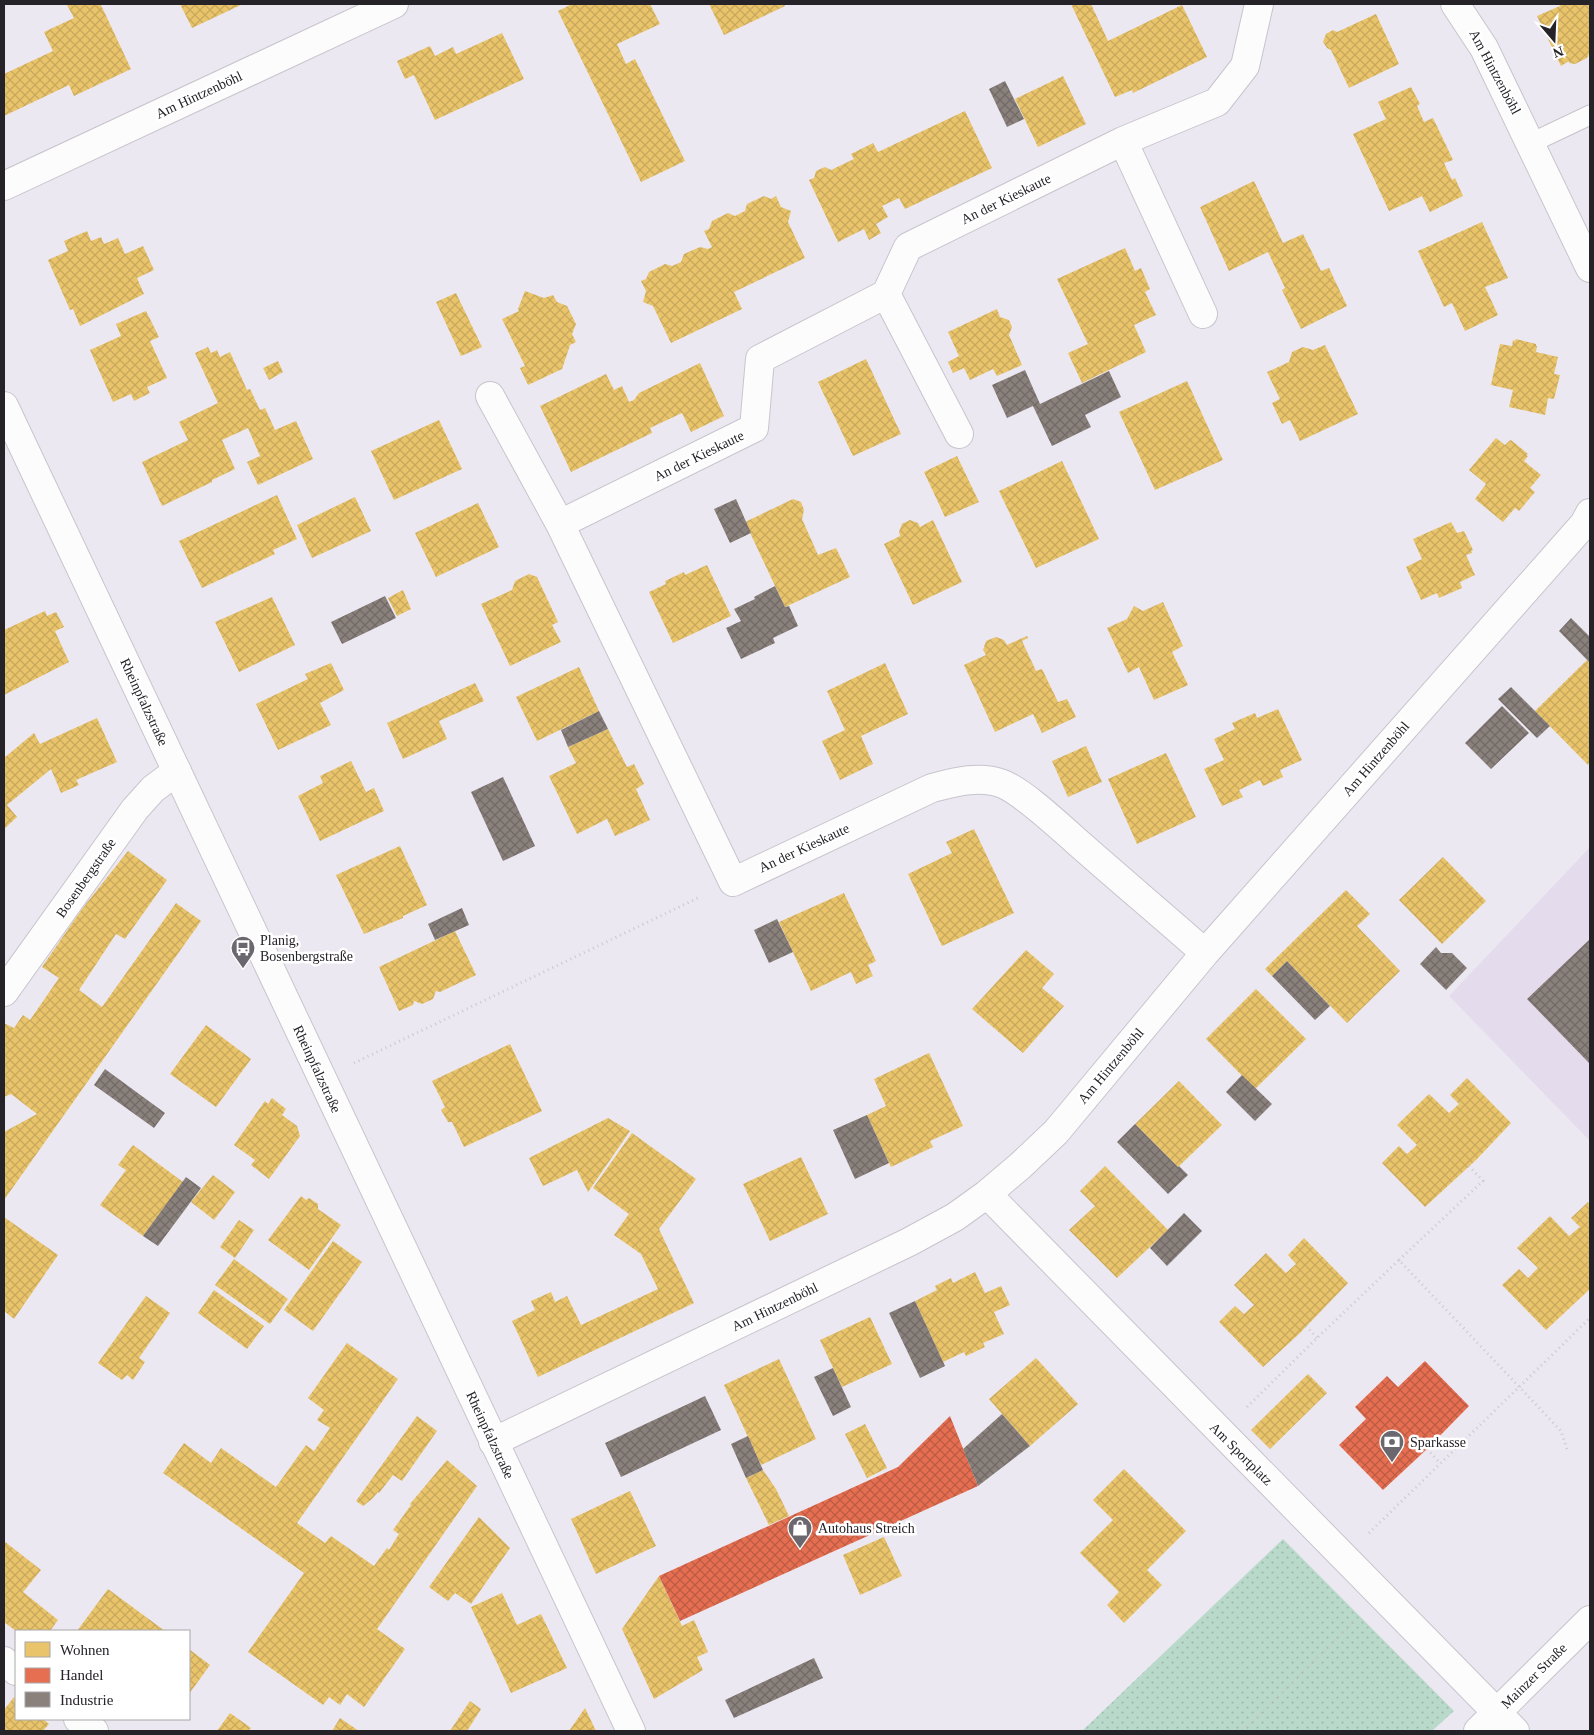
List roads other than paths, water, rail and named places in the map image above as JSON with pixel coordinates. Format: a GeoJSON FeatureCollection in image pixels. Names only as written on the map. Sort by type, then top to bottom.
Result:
{"type":"FeatureCollection","features":[{"type":"Feature","properties":{"kind":"street","name":"Am Hintzenböhl"},"geometry":{"type":"LineString","coordinates":[[4,186],[394,4]]}},
{"type":"Feature","properties":{"kind":"street","name":"An der Kieskaute"},"geometry":{"type":"LineString","coordinates":[[1205,953],[1024,797],[1004,784],[985,780],[958,781],[932,788],[733,882],[560,524],[754,428],[760,359],[886,294],[908,247],[1123,142],[1217,102],[1245,66],[1260,4]]}},
{"type":"Feature","properties":{"kind":"street","name":"Am Hintzenböhl"},"geometry":{"type":"LineString","coordinates":[[1455,4],[1484,48],[1590,268]]}},
{"type":"Feature","properties":{"kind":"street"},"geometry":{"type":"LineString","coordinates":[[1123,142],[1204,314]]}},
{"type":"Feature","properties":{"kind":"street"},"geometry":{"type":"LineString","coordinates":[[886,294],[959,434]]}},
{"type":"Feature","properties":{"kind":"street"},"geometry":{"type":"LineString","coordinates":[[490,396],[560,524]]}},
{"type":"Feature","properties":{"kind":"street","name":"Rheinpfalzstraße"},"geometry":{"type":"LineString","coordinates":[[4,406],[631,1731]]}},
{"type":"Feature","properties":{"kind":"street","name":"Am Hintzenböhl"},"geometry":{"type":"LineString","coordinates":[[493,1442],[909,1242],[955,1218],[987,1194],[1056,1132],[1205,953],[1584,524],[1590,513]]}},
{"type":"Feature","properties":{"kind":"street","name":"Bosenbergstraße"},"geometry":{"type":"LineString","coordinates":[[4,992],[135,809],[153,789],[177,771]]}},
{"type":"Feature","properties":{"kind":"street","name":"Am Sportplatz"},"geometry":{"type":"LineString","coordinates":[[987,1194],[1381,1597],[1496,1725]]}},
{"type":"Feature","properties":{"kind":"street","name":"Mainzer Straße"},"geometry":{"type":"LineString","coordinates":[[1496,1725],[1590,1620]]}},
{"type":"Feature","properties":{"kind":"street"},"geometry":{"type":"LineString","coordinates":[[4,1661],[15,1670]]}},
{"type":"Feature","properties":{"kind":"street"},"geometry":{"type":"LineString","coordinates":[[79,1720],[94,1731]]}},
{"type":"Feature","properties":{"kind":"lane"},"geometry":{"type":"LineString","coordinates":[[1531,143],[1590,115]]}},
{"type":"Feature","properties":{"kind":"place","name":"Planig, Bosenbergstraße"},"geometry":{"type":"Point","coordinates":[243,969]}},
{"type":"Feature","properties":{"kind":"place","name":"Sparkasse"},"geometry":{"type":"Point","coordinates":[1392,1463]}},
{"type":"Feature","properties":{"kind":"place","name":"Autohaus Streich"},"geometry":{"type":"Point","coordinates":[800,1549]}}]}
